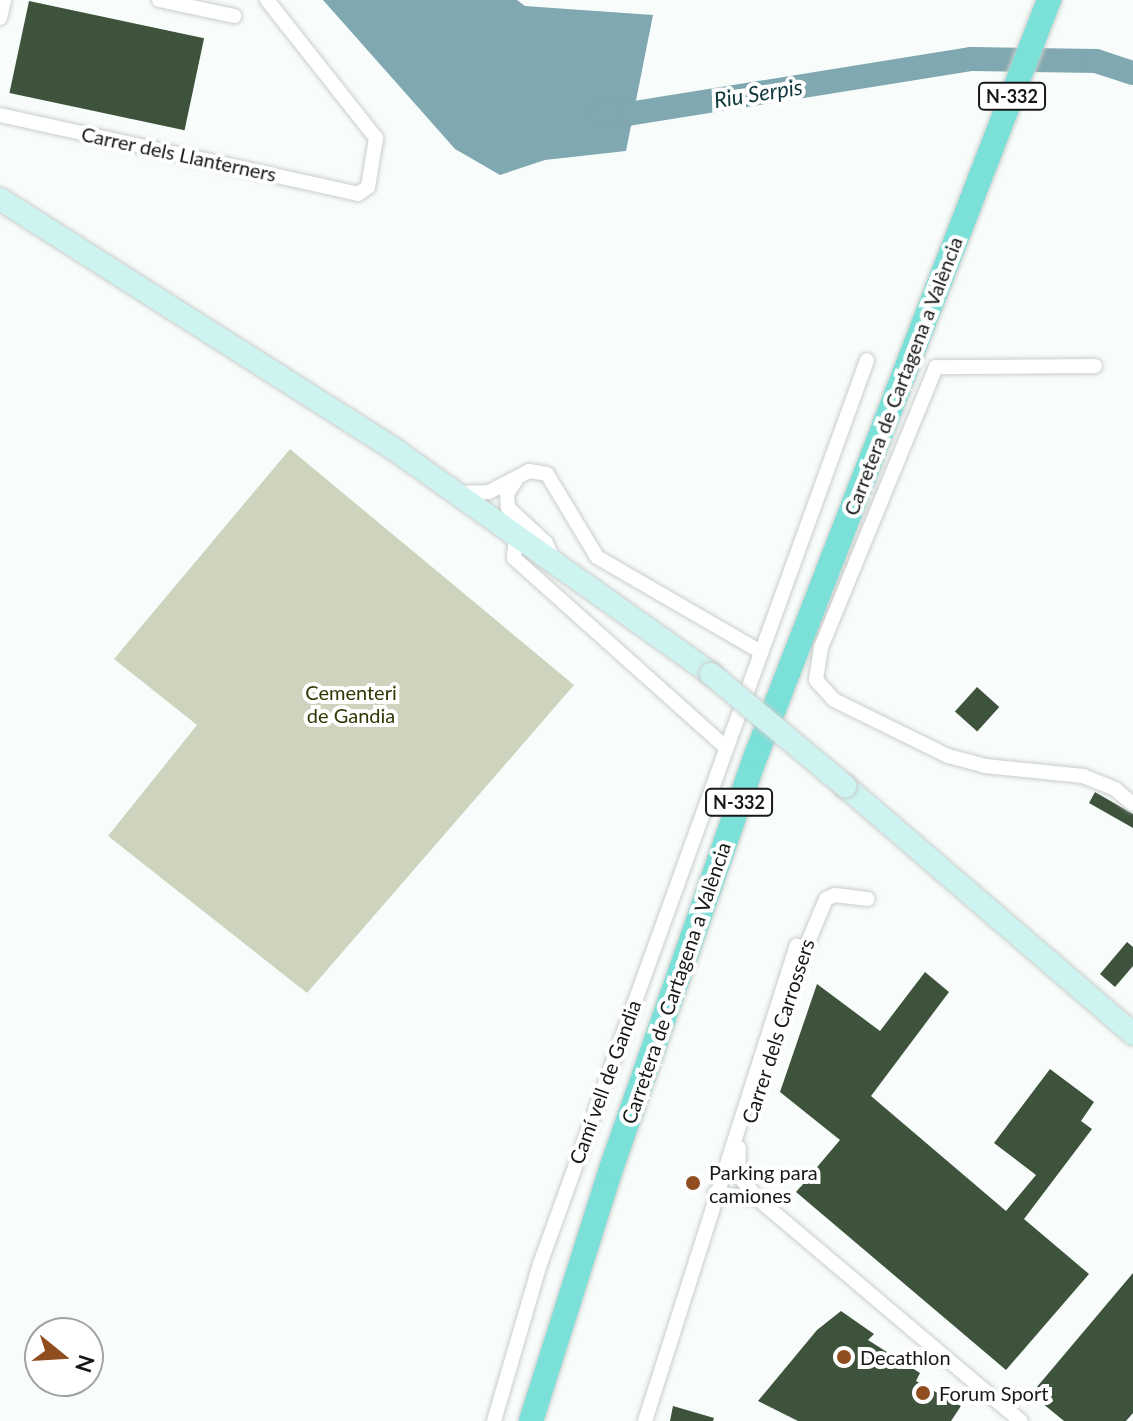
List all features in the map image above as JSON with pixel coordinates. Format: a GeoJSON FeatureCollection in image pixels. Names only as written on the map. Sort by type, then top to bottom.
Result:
{"type":"FeatureCollection","features":[{"type":"Feature","properties":{"kind":"highway","name":"Carretera de Cartagena a València"},"geometry":{"type":"LineString","coordinates":[[531,1421],[612,1166],[751,768],[1049,0]]}},
{"type":"Feature","properties":{"kind":"main road"},"geometry":{"type":"LineString","coordinates":[[0,199],[460,493],[711,674],[1133,1034]]}},
{"type":"Feature","properties":{"kind":"street"},"geometry":{"type":"LineString","coordinates":[[0,18],[4,0]]}},
{"type":"Feature","properties":{"kind":"street"},"geometry":{"type":"LineString","coordinates":[[159,0],[234,16]]}},
{"type":"Feature","properties":{"kind":"street","name":"Carrer dels Llanterners"},"geometry":{"type":"LineString","coordinates":[[0,115],[358,194],[368,187],[376,138],[267,0]]}},
{"type":"Feature","properties":{"kind":"street","name":"Camí vell de Gandia"},"geometry":{"type":"LineString","coordinates":[[494,1421],[540,1264],[724,746],[867,360]]}},
{"type":"Feature","properties":{"kind":"street"},"geometry":{"type":"LineString","coordinates":[[1095,366],[936,367],[821,648],[816,680],[834,700],[948,756],[985,766],[1083,776],[1115,789],[1133,804]]}},
{"type":"Feature","properties":{"kind":"street"},"geometry":{"type":"LineString","coordinates":[[460,493],[489,492],[521,473],[538,470],[555,481],[583,541],[610,568],[761,652]]}},
{"type":"Feature","properties":{"kind":"street"},"geometry":{"type":"LineString","coordinates":[[521,473],[506,504],[514,517],[546,543],[553,559]]}},
{"type":"Feature","properties":{"kind":"street"},"geometry":{"type":"LineString","coordinates":[[516,534],[514,558],[724,746]]}},
{"type":"Feature","properties":{"kind":"street","name":"Carrer dels Carrossers"},"geometry":{"type":"LineString","coordinates":[[758,1199],[735,1164],[809,937],[826,899],[835,895],[868,899]]}},
{"type":"Feature","properties":{"kind":"street","name":"Carrer dels Carrossers"},"geometry":{"type":"LineString","coordinates":[[645,1421],[715,1193],[797,946]]}},
{"type":"Feature","properties":{"kind":"street"},"geometry":{"type":"LineString","coordinates":[[715,1193],[758,1199],[1021,1421]]}},
{"type":"Feature","properties":{"kind":"green space","name":"Cementeri de Gandia"},"geometry":{"type":"Polygon","coordinates":[[[290,449],[574,685],[307,993],[108,836],[197,725],[114,659],[290,449]]]}},
{"type":"Feature","properties":{"kind":"water"},"geometry":{"type":"Polygon","coordinates":[[[323,0],[517,0],[525,6],[653,15],[626,151],[545,160],[500,175],[455,149],[323,0]]]}},
{"type":"Feature","properties":{"kind":"building"},"geometry":{"type":"Polygon","coordinates":[[[29,1],[204,38],[185,130],[9,93],[29,1]]]}},
{"type":"Feature","properties":{"kind":"building"},"geometry":{"type":"Polygon","coordinates":[[[977,687],[999,707],[977,732],[955,712],[977,687]]]}},
{"type":"Feature","properties":{"kind":"building"},"geometry":{"type":"Polygon","coordinates":[[[1095,792],[1133,814],[1133,828],[1089,803],[1095,792]]]}},
{"type":"Feature","properties":{"kind":"building"},"geometry":{"type":"Polygon","coordinates":[[[1127,942],[1133,947],[1133,966],[1115,987],[1100,974],[1127,942]]]}},
{"type":"Feature","properties":{"kind":"building"},"geometry":{"type":"Polygon","coordinates":[[[925,972],[949,992],[871,1096],[1006,1211],[1036,1175],[994,1143],[1050,1069],[1094,1102],[1081,1121],[1092,1129],[1024,1219],[1089,1274],[1006,1370],[796,1192],[840,1140],[780,1092],[817,984],[880,1031],[925,972]]]}},
{"type":"Feature","properties":{"kind":"building"},"geometry":{"type":"Polygon","coordinates":[[[1133,1273],[1133,1413],[1126,1421],[1064,1421],[1031,1394],[1133,1273]]]}},
{"type":"Feature","properties":{"kind":"building","name":"Decathlon"},"geometry":{"type":"Polygon","coordinates":[[[841,1311],[874,1334],[868,1340],[920,1373],[916,1381],[961,1406],[951,1421],[798,1421],[758,1401],[817,1330],[841,1311]]]}},
{"type":"Feature","properties":{"kind":"building"},"geometry":{"type":"Polygon","coordinates":[[[673,1406],[714,1418],[713,1421],[670,1421],[673,1406]]]}},
{"type":"Feature","properties":{"kind":"waterway","name":"Riu Serpis"},"geometry":{"type":"LineString","coordinates":[[602,113],[628,114],[972,59],[1096,61],[1133,73]]}},
{"type":"Feature","properties":{"kind":"place","name":"Parking para camiones"},"geometry":{"type":"Point","coordinates":[693,1183]}},
{"type":"Feature","properties":{"kind":"place","name":"Decathlon"},"geometry":{"type":"Point","coordinates":[844,1357]}},
{"type":"Feature","properties":{"kind":"place","name":"Forum Sport"},"geometry":{"type":"Point","coordinates":[923,1393]}}]}
